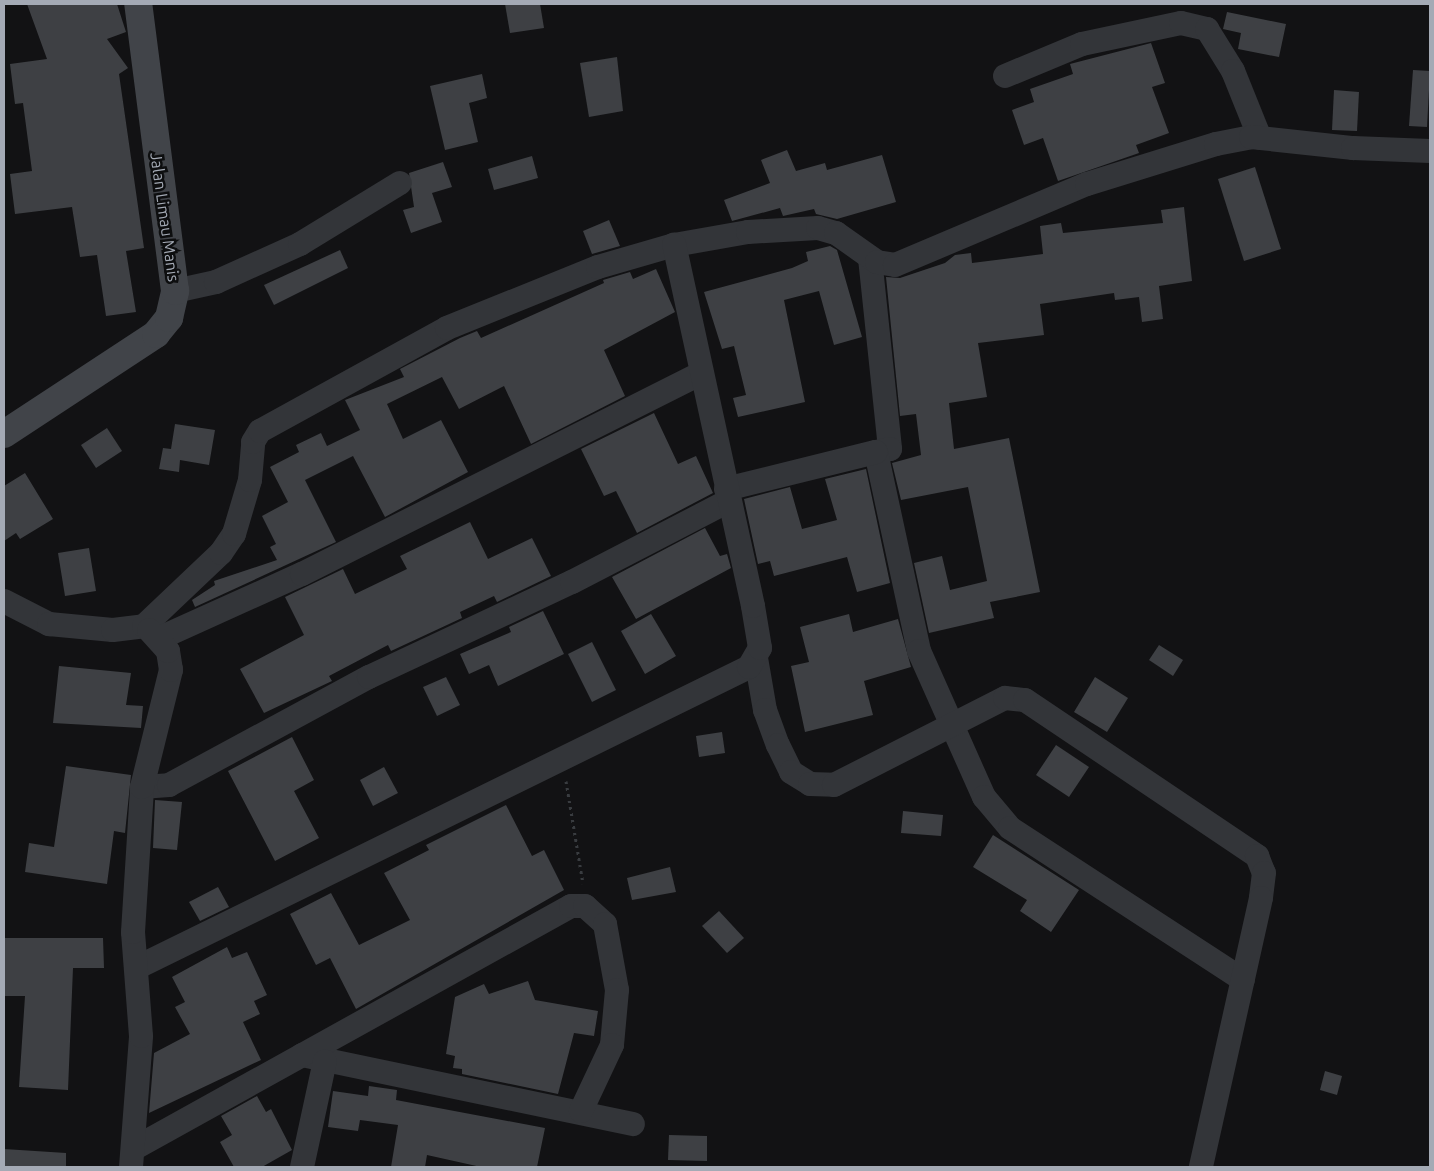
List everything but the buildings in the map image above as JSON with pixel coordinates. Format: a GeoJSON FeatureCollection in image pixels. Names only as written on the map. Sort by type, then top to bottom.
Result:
{"type":"FeatureCollection","features":[{"type":"Feature","properties":{"kind":"street","name":"Jalan Limau Manis"},"geometry":{"type":"LineString","coordinates":[[4,434],[156,334],[169,318],[175,291],[138,4]]}},
{"type":"Feature","properties":{"kind":"street"},"geometry":{"type":"LineString","coordinates":[[1005,76],[1100,40],[1142,28],[1190,25],[1207,29],[1233,70],[1260,138]]}},
{"type":"Feature","properties":{"kind":"street"},"geometry":{"type":"LineString","coordinates":[[152,632],[221,553],[234,534],[250,480],[253,442],[268,425],[499,304],[674,245],[748,232],[818,228],[852,242],[870,258],[886,264],[904,262],[1124,170],[1216,144],[1260,138],[1430,151]]}},
{"type":"Feature","properties":{"kind":"street"},"geometry":{"type":"LineString","coordinates":[[175,291],[216,282],[300,244],[400,183]]}},
{"type":"Feature","properties":{"kind":"street"},"geometry":{"type":"LineString","coordinates":[[136,968],[749,668],[760,648],[753,606],[700,374],[674,245]]}},
{"type":"Feature","properties":{"kind":"street"},"geometry":{"type":"LineString","coordinates":[[142,787],[169,785],[369,677],[572,582],[727,495],[890,449],[870,258]]}},
{"type":"Feature","properties":{"kind":"street"},"geometry":{"type":"LineString","coordinates":[[4,601],[49,624],[152,632],[302,574],[700,374]]}},
{"type":"Feature","properties":{"kind":"street"},"geometry":{"type":"LineString","coordinates":[[876,452],[919,652],[951,726],[996,816],[1243,980]]}},
{"type":"Feature","properties":{"kind":"street"},"geometry":{"type":"LineString","coordinates":[[132,1158],[141,1036],[133,932],[142,787],[171,670],[152,632]]}},
{"type":"Feature","properties":{"kind":"street"},"geometry":{"type":"LineString","coordinates":[[756,658],[765,710],[778,745],[791,772],[810,784],[834,785],[1005,698],[1025,700],[1257,856],[1264,873],[1243,980],[1201,1167]]}},
{"type":"Feature","properties":{"kind":"street"},"geometry":{"type":"LineString","coordinates":[[132,1158],[302,1055],[572,906],[585,906],[605,924],[617,990],[616,1022],[606,1066],[581,1111]]}},
{"type":"Feature","properties":{"kind":"street"},"geometry":{"type":"LineString","coordinates":[[302,1055],[581,1111],[633,1124]]}},
{"type":"Feature","properties":{"kind":"street"},"geometry":{"type":"LineString","coordinates":[[302,1167],[325,1061]]}},
{"type":"Feature","properties":{"kind":"path"},"geometry":{"type":"LineString","coordinates":[[562,759],[581,859],[585,906]]}}]}
